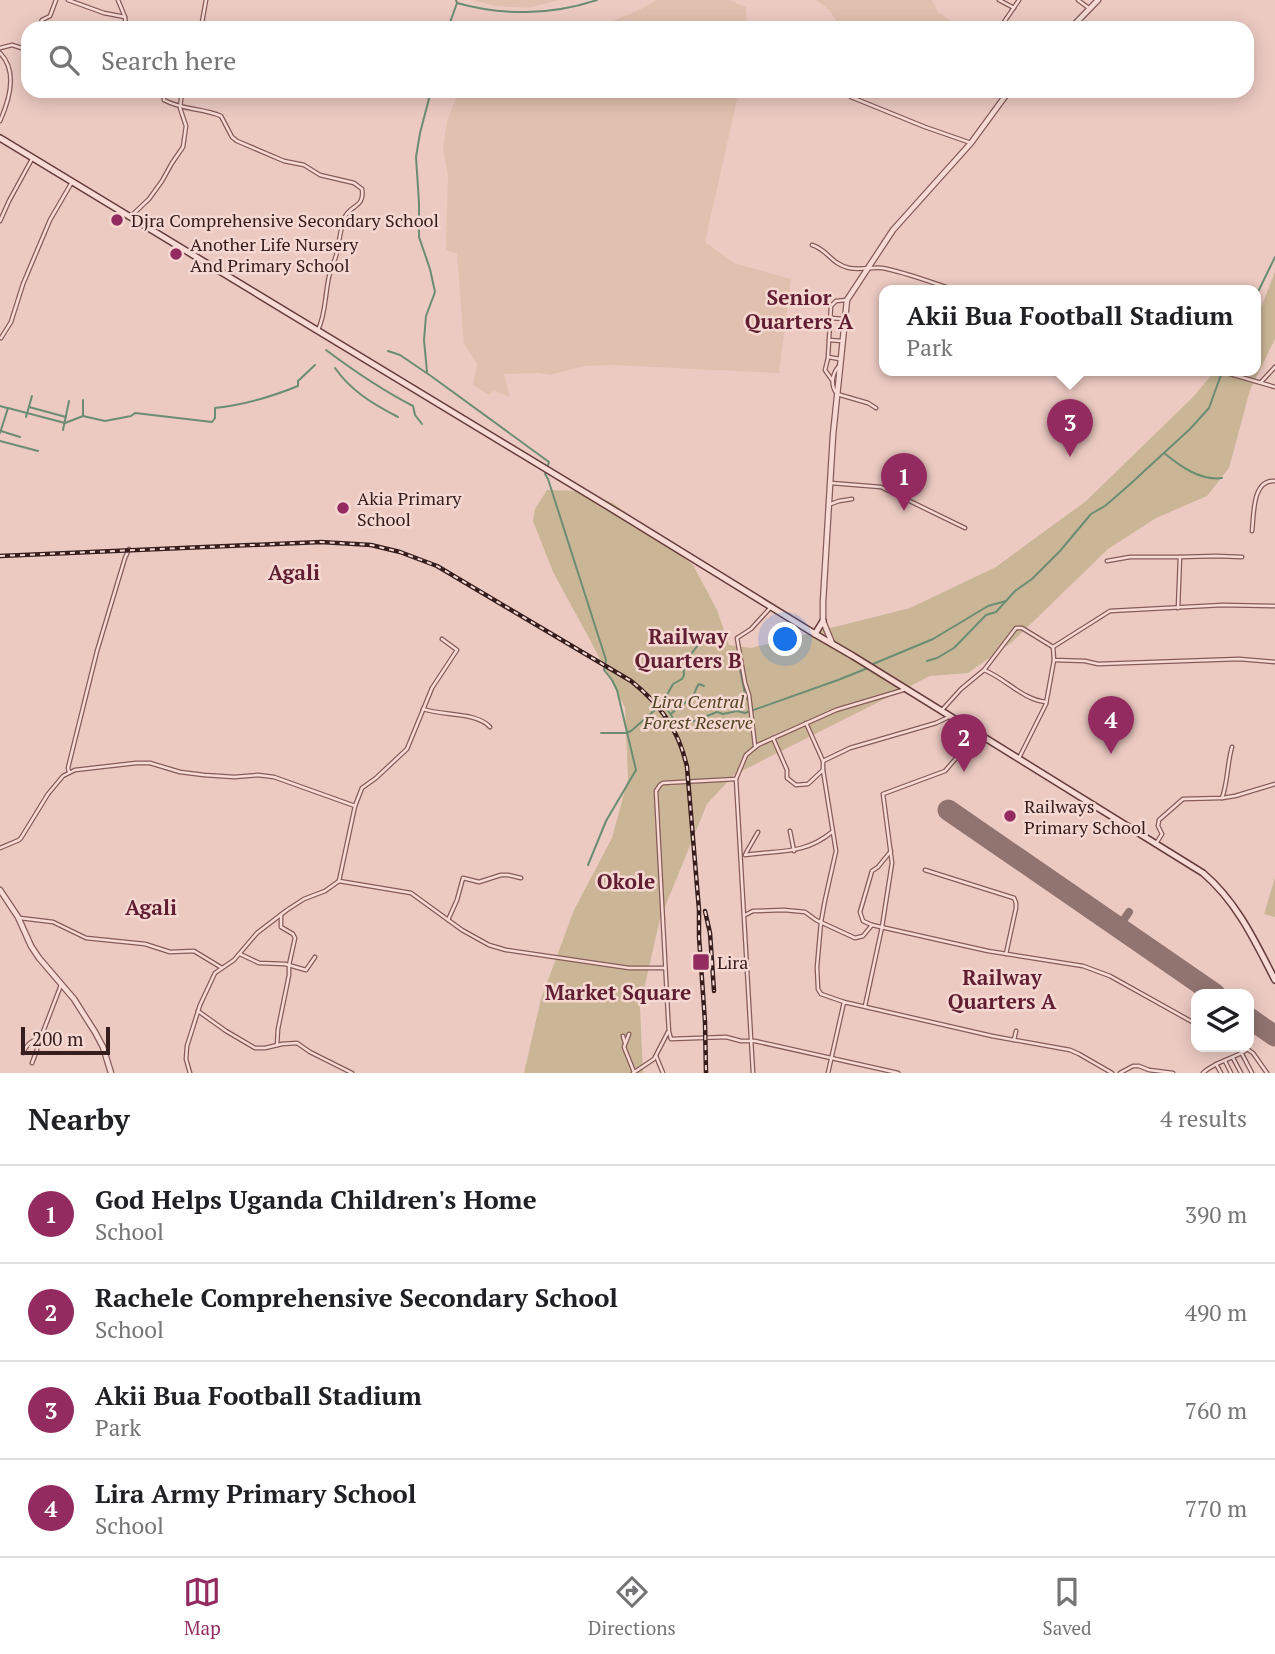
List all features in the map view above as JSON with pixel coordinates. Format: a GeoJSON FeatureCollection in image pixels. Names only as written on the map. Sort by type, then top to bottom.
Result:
{"type":"FeatureCollection","features":[{"type":"Feature","properties":{"kind":"main road"},"geometry":{"type":"LineString","coordinates":[[0,138],[772,606],[1203,873],[1222,890],[1237,911],[1275,980]]}},
{"type":"Feature","properties":{"kind":"main road"},"geometry":{"type":"LineString","coordinates":[[815,634],[823,621]]}},
{"type":"Feature","properties":{"kind":"street"},"geometry":{"type":"LineString","coordinates":[[42,21],[50,16],[56,0]]}},
{"type":"Feature","properties":{"kind":"street"},"geometry":{"type":"LineString","coordinates":[[68,0],[104,13],[125,17]]}},
{"type":"Feature","properties":{"kind":"street"},"geometry":{"type":"LineString","coordinates":[[118,0],[125,21]]}},
{"type":"Feature","properties":{"kind":"street"},"geometry":{"type":"LineString","coordinates":[[202,21],[206,0]]}},
{"type":"Feature","properties":{"kind":"street"},"geometry":{"type":"LineString","coordinates":[[999,0],[1014,8]]}},
{"type":"Feature","properties":{"kind":"street"},"geometry":{"type":"LineString","coordinates":[[1005,21],[1019,0]]}},
{"type":"Feature","properties":{"kind":"street"},"geometry":{"type":"LineString","coordinates":[[1078,0],[1090,9]]}},
{"type":"Feature","properties":{"kind":"street"},"geometry":{"type":"LineString","coordinates":[[1078,21],[1098,0]]}},
{"type":"Feature","properties":{"kind":"street"},"geometry":{"type":"LineString","coordinates":[[0,121],[11,82],[7,64],[0,51],[12,45],[21,48]]}},
{"type":"Feature","properties":{"kind":"street"},"geometry":{"type":"LineString","coordinates":[[164,98],[180,107],[219,115],[234,139],[284,161],[304,165],[320,175],[361,187],[362,200],[347,210],[343,223],[318,330]]}},
{"type":"Feature","properties":{"kind":"street"},"geometry":{"type":"LineString","coordinates":[[130,217],[162,181],[182,149],[186,126],[180,107],[181,98]]}},
{"type":"Feature","properties":{"kind":"street"},"geometry":{"type":"LineString","coordinates":[[853,98],[971,143]]}},
{"type":"Feature","properties":{"kind":"street"},"geometry":{"type":"LineString","coordinates":[[833,644],[823,621],[836,394],[847,300],[899,223],[971,143],[1004,98]]}},
{"type":"Feature","properties":{"kind":"street"},"geometry":{"type":"LineString","coordinates":[[0,222],[33,158]]}},
{"type":"Feature","properties":{"kind":"street"},"geometry":{"type":"LineString","coordinates":[[1,338],[11,322],[23,284],[50,220],[72,182]]}},
{"type":"Feature","properties":{"kind":"street"},"geometry":{"type":"LineString","coordinates":[[812,244],[838,264],[849,268],[880,268],[938,285]]}},
{"type":"Feature","properties":{"kind":"street"},"geometry":{"type":"LineString","coordinates":[[874,259],[880,268]]}},
{"type":"Feature","properties":{"kind":"street"},"geometry":{"type":"LineString","coordinates":[[832,380],[825,370],[831,306],[834,302],[847,300]]}},
{"type":"Feature","properties":{"kind":"street"},"geometry":{"type":"LineString","coordinates":[[831,318],[844,319]]}},
{"type":"Feature","properties":{"kind":"street"},"geometry":{"type":"LineString","coordinates":[[829,341],[842,341]]}},
{"type":"Feature","properties":{"kind":"street"},"geometry":{"type":"LineString","coordinates":[[828,358],[840,359]]}},
{"type":"Feature","properties":{"kind":"street"},"geometry":{"type":"LineString","coordinates":[[839,366],[832,380],[836,394],[876,408]]}},
{"type":"Feature","properties":{"kind":"street"},"geometry":{"type":"LineString","coordinates":[[1261,382],[1275,367]]}},
{"type":"Feature","properties":{"kind":"street"},"geometry":{"type":"LineString","coordinates":[[1239,376],[1275,387]]}},
{"type":"Feature","properties":{"kind":"street"},"geometry":{"type":"LineString","coordinates":[[1252,531],[1258,491],[1269,480],[1275,481]]}},
{"type":"Feature","properties":{"kind":"street"},"geometry":{"type":"LineString","coordinates":[[830,483],[881,487],[965,528]]}},
{"type":"Feature","properties":{"kind":"street"},"geometry":{"type":"LineString","coordinates":[[828,505],[852,499]]}},
{"type":"Feature","properties":{"kind":"street"},"geometry":{"type":"LineString","coordinates":[[69,772],[97,651],[129,549]]}},
{"type":"Feature","properties":{"kind":"street"},"geometry":{"type":"LineString","coordinates":[[1107,561],[1130,556],[1241,557]]}},
{"type":"Feature","properties":{"kind":"street"},"geometry":{"type":"LineString","coordinates":[[1178,608],[1180,557]]}},
{"type":"Feature","properties":{"kind":"street"},"geometry":{"type":"LineString","coordinates":[[1053,647],[1110,611],[1223,605],[1275,606]]}},
{"type":"Feature","properties":{"kind":"street"},"geometry":{"type":"LineString","coordinates":[[755,747],[749,695],[737,638],[751,629],[772,606]]}},
{"type":"Feature","properties":{"kind":"street"},"geometry":{"type":"LineString","coordinates":[[942,710],[984,670],[1016,628],[1022,628],[1053,647]]}},
{"type":"Feature","properties":{"kind":"street"},"geometry":{"type":"LineString","coordinates":[[190,1073],[186,1053],[198,1011],[213,977],[240,954],[257,933],[304,899],[325,891],[339,881],[355,806],[362,788],[407,749],[437,678],[457,650],[442,639]]}},
{"type":"Feature","properties":{"kind":"street"},"geometry":{"type":"LineString","coordinates":[[1019,758],[1046,702],[1054,660],[1053,647]]}},
{"type":"Feature","properties":{"kind":"street"},"geometry":{"type":"LineString","coordinates":[[1054,660],[1098,664],[1239,659],[1275,662]]}},
{"type":"Feature","properties":{"kind":"street"},"geometry":{"type":"LineString","coordinates":[[984,670],[1037,701],[1046,702]]}},
{"type":"Feature","properties":{"kind":"street"},"geometry":{"type":"LineString","coordinates":[[753,1073],[736,779],[746,755],[755,747],[860,702],[906,689]]}},
{"type":"Feature","properties":{"kind":"street"},"geometry":{"type":"LineString","coordinates":[[423,709],[443,715],[478,719],[485,721],[490,727]]}},
{"type":"Feature","properties":{"kind":"street"},"geometry":{"type":"LineString","coordinates":[[823,761],[850,748],[951,716]]}},
{"type":"Feature","properties":{"kind":"street"},"geometry":{"type":"LineString","coordinates":[[806,723],[823,761],[822,770],[836,856],[821,922],[817,967],[818,989],[821,994],[905,1017],[1074,1051],[1112,1073]]}},
{"type":"Feature","properties":{"kind":"street"},"geometry":{"type":"LineString","coordinates":[[865,1006],[892,863],[883,794],[945,772],[976,731]]}},
{"type":"Feature","properties":{"kind":"street"},"geometry":{"type":"LineString","coordinates":[[773,738],[787,770],[787,778],[796,785],[808,784],[822,770]]}},
{"type":"Feature","properties":{"kind":"street"},"geometry":{"type":"LineString","coordinates":[[1222,798],[1231,747]]}},
{"type":"Feature","properties":{"kind":"street"},"geometry":{"type":"LineString","coordinates":[[0,848],[19,841],[48,794],[63,776],[86,768],[141,762],[186,774],[234,777],[267,775],[355,806]]}},
{"type":"Feature","properties":{"kind":"street"},"geometry":{"type":"LineString","coordinates":[[736,779],[663,783],[656,791],[670,1036],[674,1040],[726,1037],[751,1041],[898,1073]]}},
{"type":"Feature","properties":{"kind":"street"},"geometry":{"type":"LineString","coordinates":[[1156,843],[1162,834],[1158,826],[1159,820],[1183,799],[1235,796],[1275,783]]}},
{"type":"Feature","properties":{"kind":"street"},"geometry":{"type":"LineString","coordinates":[[790,831],[794,850]]}},
{"type":"Feature","properties":{"kind":"street"},"geometry":{"type":"LineString","coordinates":[[740,859],[758,832]]}},
{"type":"Feature","properties":{"kind":"street"},"geometry":{"type":"LineString","coordinates":[[745,855],[794,850],[818,841],[832,832]]}},
{"type":"Feature","properties":{"kind":"street"},"geometry":{"type":"LineString","coordinates":[[891,851],[872,871],[860,912],[863,921],[1006,954],[1069,963],[1100,972],[1191,1021]]}},
{"type":"Feature","properties":{"kind":"street"},"geometry":{"type":"LineString","coordinates":[[925,870],[1014,898],[1016,908],[1006,954]]}},
{"type":"Feature","properties":{"kind":"street"},"geometry":{"type":"LineString","coordinates":[[448,920],[463,878],[479,883],[501,875],[521,878]]}},
{"type":"Feature","properties":{"kind":"street"},"geometry":{"type":"LineString","coordinates":[[339,881],[411,893],[479,940],[506,950],[629,968],[665,968]]}},
{"type":"Feature","properties":{"kind":"street"},"geometry":{"type":"LineString","coordinates":[[0,890],[38,958],[74,999],[95,1032],[111,1073]]}},
{"type":"Feature","properties":{"kind":"street"},"geometry":{"type":"LineString","coordinates":[[743,916],[753,911],[784,909],[805,912],[855,939],[863,936],[872,925]]}},
{"type":"Feature","properties":{"kind":"street"},"geometry":{"type":"LineString","coordinates":[[277,1045],[295,936],[281,927],[281,915]]}},
{"type":"Feature","properties":{"kind":"street"},"geometry":{"type":"LineString","coordinates":[[18,918],[53,922],[86,938],[145,944],[170,952],[192,950],[222,968]]}},
{"type":"Feature","properties":{"kind":"street"},"geometry":{"type":"LineString","coordinates":[[240,954],[259,963],[289,965],[306,970],[315,957]]}},
{"type":"Feature","properties":{"kind":"street"},"geometry":{"type":"LineString","coordinates":[[23,1054],[30,1041],[43,1032],[61,985]]}},
{"type":"Feature","properties":{"kind":"street"},"geometry":{"type":"LineString","coordinates":[[828,1073],[844,1002]]}},
{"type":"Feature","properties":{"kind":"street"},"geometry":{"type":"LineString","coordinates":[[198,1011],[252,1046],[265,1048],[298,1043],[352,1073]]}},
{"type":"Feature","properties":{"kind":"street"},"geometry":{"type":"LineString","coordinates":[[623,1036],[633,1073],[656,1056],[668,1028]]}},
{"type":"Feature","properties":{"kind":"street"},"geometry":{"type":"LineString","coordinates":[[1014,1040],[1016,1031]]}},
{"type":"Feature","properties":{"kind":"street"},"geometry":{"type":"LineString","coordinates":[[625,1043],[629,1034]]}},
{"type":"Feature","properties":{"kind":"street"},"geometry":{"type":"LineString","coordinates":[[32,1063],[37,1050],[36,1039]]}},
{"type":"Feature","properties":{"kind":"street"},"geometry":{"type":"LineString","coordinates":[[1204,1072],[1244,1052]]}},
{"type":"Feature","properties":{"kind":"street"},"geometry":{"type":"LineString","coordinates":[[1251,1052],[1267,1073]]}},
{"type":"Feature","properties":{"kind":"street"},"geometry":{"type":"LineString","coordinates":[[1241,1054],[1252,1073]]}},
{"type":"Feature","properties":{"kind":"street"},"geometry":{"type":"LineString","coordinates":[[656,1056],[663,1073]]}},
{"type":"Feature","properties":{"kind":"street"},"geometry":{"type":"LineString","coordinates":[[1233,1058],[1241,1073]]}},
{"type":"Feature","properties":{"kind":"street"},"geometry":{"type":"LineString","coordinates":[[1225,1061],[1231,1073]]}},
{"type":"Feature","properties":{"kind":"street"},"geometry":{"type":"LineString","coordinates":[[1216,1064],[1221,1073]]}},
{"type":"Feature","properties":{"kind":"street"},"geometry":{"type":"LineString","coordinates":[[1120,1073],[1135,1066],[1173,1073]]}},
{"type":"Feature","properties":{"kind":"shaded area"},"geometry":{"type":"Polygon","coordinates":[[[472,0],[559,0],[528,8],[495,6],[472,0]]]}},
{"type":"Feature","properties":{"kind":"shaded area"},"geometry":{"type":"Polygon","coordinates":[[[657,0],[729,0],[746,7],[746,21],[613,21],[657,0]]]}},
{"type":"Feature","properties":{"kind":"shaded area"},"geometry":{"type":"Polygon","coordinates":[[[816,0],[932,0],[938,12],[951,21],[837,21],[829,10],[816,0]]]}},
{"type":"Feature","properties":{"kind":"shaded area"},"geometry":{"type":"Polygon","coordinates":[[[456,98],[737,98],[705,242],[734,263],[791,279],[779,373],[584,366],[550,375],[504,374],[510,397],[494,391],[489,395],[473,385],[477,364],[464,344],[457,254],[446,250],[448,176],[443,150],[447,121],[456,98]]]}},
{"type":"Feature","properties":{"kind":"green space","name":"Lira Central Forest Reserve"},"geometry":{"type":"Polygon","coordinates":[[[1275,272],[1275,339],[1261,368],[1261,307],[1275,272]]]}},
{"type":"Feature","properties":{"kind":"green space","name":"Lira Central Forest Reserve"},"geometry":{"type":"Polygon","coordinates":[[[1211,376],[1257,376],[1250,390],[1229,468],[1207,496],[1156,518],[1108,549],[1012,642],[968,673],[930,676],[734,775],[707,804],[660,919],[640,1007],[643,1073],[524,1073],[541,999],[574,910],[612,838],[628,779],[625,708],[553,572],[533,521],[535,509],[547,490],[579,491],[613,503],[693,565],[717,610],[729,645],[751,648],[910,608],[996,567],[1086,501],[1193,397],[1211,376]]]}},
{"type":"Feature","properties":{"kind":"green space"},"geometry":{"type":"Polygon","coordinates":[[[1275,878],[1275,917],[1264,914],[1275,878]]]}},
{"type":"Feature","properties":{"kind":"waterway"},"geometry":{"type":"LineString","coordinates":[[451,21],[456,0]]}},
{"type":"Feature","properties":{"kind":"waterway"},"geometry":{"type":"LineString","coordinates":[[457,3],[492,10],[527,12],[563,9],[597,0]]}},
{"type":"Feature","properties":{"kind":"waterway"},"geometry":{"type":"LineString","coordinates":[[427,372],[424,340],[426,316],[435,292],[419,237],[416,157],[429,98]]}},
{"type":"Feature","properties":{"kind":"waterway"},"geometry":{"type":"LineString","coordinates":[[1261,286],[1275,257]]}},
{"type":"Feature","properties":{"kind":"waterway"},"geometry":{"type":"LineString","coordinates":[[326,350],[368,380],[413,406],[415,415],[422,424]]}},
{"type":"Feature","properties":{"kind":"waterway"},"geometry":{"type":"LineString","coordinates":[[388,351],[400,355],[431,376],[549,462],[545,474],[606,660],[604,670],[617,690],[636,770],[606,821],[588,865]]}},
{"type":"Feature","properties":{"kind":"waterway"},"geometry":{"type":"LineString","coordinates":[[0,433],[8,408],[65,423],[83,416],[105,421],[135,413],[212,422],[215,408],[257,400],[298,386],[298,381],[315,365]]}},
{"type":"Feature","properties":{"kind":"waterway"},"geometry":{"type":"LineString","coordinates":[[335,368],[348,384],[363,396],[398,417]]}},
{"type":"Feature","properties":{"kind":"waterway"},"geometry":{"type":"LineString","coordinates":[[927,661],[954,648],[986,615],[996,612],[1060,551],[1091,514],[1105,506],[1190,429],[1209,408],[1221,376]]}},
{"type":"Feature","properties":{"kind":"waterway"},"geometry":{"type":"LineString","coordinates":[[26,417],[32,396]]}},
{"type":"Feature","properties":{"kind":"waterway"},"geometry":{"type":"LineString","coordinates":[[83,400],[83,415]]}},
{"type":"Feature","properties":{"kind":"waterway"},"geometry":{"type":"LineString","coordinates":[[63,430],[69,401]]}},
{"type":"Feature","properties":{"kind":"waterway"},"geometry":{"type":"LineString","coordinates":[[0,406],[7,408]]}},
{"type":"Feature","properties":{"kind":"waterway"},"geometry":{"type":"LineString","coordinates":[[29,407],[66,417]]}},
{"type":"Feature","properties":{"kind":"waterway"},"geometry":{"type":"LineString","coordinates":[[1,431],[20,437]]}},
{"type":"Feature","properties":{"kind":"waterway"},"geometry":{"type":"LineString","coordinates":[[0,441],[38,451]]}},
{"type":"Feature","properties":{"kind":"waterway"},"geometry":{"type":"LineString","coordinates":[[1164,453],[1198,475],[1222,478]]}},
{"type":"Feature","properties":{"kind":"waterway"},"geometry":{"type":"LineString","coordinates":[[873,664],[933,639],[988,606],[1006,601]]}},
{"type":"Feature","properties":{"kind":"waterway"},"geometry":{"type":"LineString","coordinates":[[663,702],[673,684],[682,679],[688,658],[702,638],[703,632]]}},
{"type":"Feature","properties":{"kind":"waterway"},"geometry":{"type":"LineString","coordinates":[[735,657],[746,699],[742,700],[740,710]]}},
{"type":"Feature","properties":{"kind":"waterway"},"geometry":{"type":"LineString","coordinates":[[601,733],[631,731],[663,703],[679,727],[717,712],[745,713],[868,668]]}},
{"type":"Feature","properties":{"kind":"waterway"},"geometry":{"type":"LineString","coordinates":[[672,713],[692,697],[699,684],[704,686]]}},
{"type":"Feature","properties":{"kind":"taxiway"},"geometry":{"type":"LineString","coordinates":[[1118,928],[1129,912]]}},
{"type":"Feature","properties":{"kind":"runway"},"geometry":{"type":"LineString","coordinates":[[948,810],[1208,989]]}},
{"type":"Feature","properties":{"kind":"runway"},"geometry":{"type":"LineString","coordinates":[[1254,1021],[1275,1036]]}},
{"type":"Feature","properties":{"kind":"railway"},"geometry":{"type":"LineString","coordinates":[[0,556],[321,542],[371,545],[400,552],[437,566],[631,681],[651,699],[667,719],[679,741],[687,767],[699,910],[706,1073]]}},
{"type":"Feature","properties":{"kind":"railway"},"geometry":{"type":"LineString","coordinates":[[705,911],[710,933],[714,991]]}},
{"type":"Feature","properties":{"kind":"place","name":"Djra Comprehensive Secondary School"},"geometry":{"type":"Point","coordinates":[117,220]}},
{"type":"Feature","properties":{"kind":"place","name":"Another Life Nursery And Primary School"},"geometry":{"type":"Point","coordinates":[176,254]}},
{"type":"Feature","properties":{"kind":"place","name":"Akii Bua Football Stadium"},"geometry":{"type":"Point","coordinates":[1070,457]}},
{"type":"Feature","properties":{"kind":"place","name":"Akia Primary School"},"geometry":{"type":"Point","coordinates":[343,508]}},
{"type":"Feature","properties":{"kind":"place","name":"God Helps Uganda Children's Home"},"geometry":{"type":"Point","coordinates":[904,511]}},
{"type":"Feature","properties":{"kind":"place","name":"Lira Army Primary School"},"geometry":{"type":"Point","coordinates":[1111,754]}},
{"type":"Feature","properties":{"kind":"place","name":"Rachele Comprehensive Secondary School"},"geometry":{"type":"Point","coordinates":[964,772]}},
{"type":"Feature","properties":{"kind":"place","name":"Railways Primary School"},"geometry":{"type":"Point","coordinates":[1010,816]}},
{"type":"Feature","properties":{"kind":"place","name":"Lira"},"geometry":{"type":"Point","coordinates":[701,962]}},
{"type":"Feature","properties":{"kind":"district","name":"Senior Quarters A"},"geometry":{"type":"Point","coordinates":[799,309]}},
{"type":"Feature","properties":{"kind":"district","name":"Agali"},"geometry":{"type":"Point","coordinates":[294,572]}},
{"type":"Feature","properties":{"kind":"district","name":"Railway Quarters B"},"geometry":{"type":"Point","coordinates":[688,648]}},
{"type":"Feature","properties":{"kind":"district","name":"Okole"},"geometry":{"type":"Point","coordinates":[626,881]}},
{"type":"Feature","properties":{"kind":"district","name":"Agali"},"geometry":{"type":"Point","coordinates":[151,907]}},
{"type":"Feature","properties":{"kind":"district","name":"Railway Quarters A"},"geometry":{"type":"Point","coordinates":[1002,989]}},
{"type":"Feature","properties":{"kind":"district","name":"Market Square"},"geometry":{"type":"Point","coordinates":[618,992]}}]}
